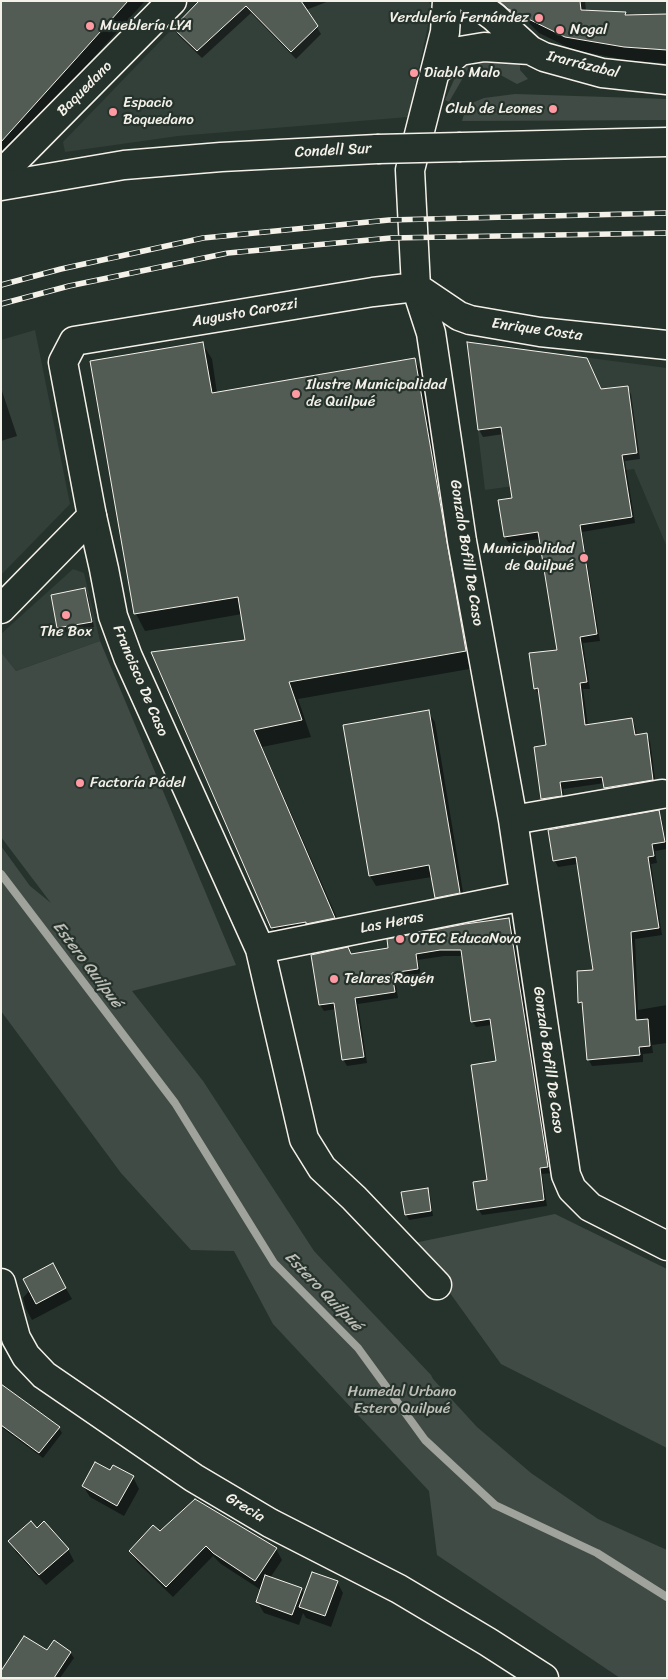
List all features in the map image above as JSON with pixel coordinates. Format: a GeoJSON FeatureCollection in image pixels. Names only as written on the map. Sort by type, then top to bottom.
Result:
{"type":"FeatureCollection","features":[{"type":"Feature","properties":{"kind":"street","name":"Baquedano"},"geometry":{"type":"LineString","coordinates":[[1,180],[12,163],[172,1]]}},
{"type":"Feature","properties":{"kind":"street","name":"Gonzalo Bofill De Caso"},"geometry":{"type":"LineString","coordinates":[[447,1],[445,32],[410,170],[416,287],[432,333],[462,541],[513,820],[566,1175],[572,1190],[590,1207],[667,1246]]}},
{"type":"Feature","properties":{"kind":"street"},"geometry":{"type":"LineString","coordinates":[[458,1],[484,47]]}},
{"type":"Feature","properties":{"kind":"street","name":"Irarrázabal"},"geometry":{"type":"LineString","coordinates":[[472,1],[494,17],[530,50],[544,57],[602,74],[667,80]]}},
{"type":"Feature","properties":{"kind":"street","name":"Irarrázabal"},"geometry":{"type":"LineString","coordinates":[[434,72],[460,51],[484,47],[530,50]]}},
{"type":"Feature","properties":{"kind":"street","name":"Condell Sur"},"geometry":{"type":"LineString","coordinates":[[1,186],[124,165],[221,157],[377,149],[667,142]]}},
{"type":"Feature","properties":{"kind":"street","name":"Augusto Carozzi"},"geometry":{"type":"LineString","coordinates":[[74,341],[363,293],[416,287]]}},
{"type":"Feature","properties":{"kind":"street","name":"Enrique Costa"},"geometry":{"type":"LineString","coordinates":[[416,287],[459,316],[470,320],[540,332],[667,344]]}},
{"type":"Feature","properties":{"kind":"street","name":"Francisco De Caso"},"geometry":{"type":"LineString","coordinates":[[74,341],[63,362],[113,616],[128,657],[260,949],[304,1139],[322,1168],[354,1198],[437,1285]]}},
{"type":"Feature","properties":{"kind":"street"},"geometry":{"type":"LineString","coordinates":[[1,609],[92,516]]}},
{"type":"Feature","properties":{"kind":"street"},"geometry":{"type":"LineString","coordinates":[[513,820],[662,794]]}},
{"type":"Feature","properties":{"kind":"street","name":"Las Heras"},"geometry":{"type":"LineString","coordinates":[[260,949],[524,896]]}},
{"type":"Feature","properties":{"kind":"street","name":"Grecia"},"geometry":{"type":"LineString","coordinates":[[1,1282],[16,1338],[26,1356],[44,1375],[202,1483],[270,1523],[399,1589],[544,1678]]}},
{"type":"Feature","properties":{"kind":"shaded area"},"geometry":{"type":"Polygon","coordinates":[[[199,1],[428,1],[432,7],[408,117],[178,136],[65,152],[63,142],[199,1]]]}},
{"type":"Feature","properties":{"kind":"shaded area"},"geometry":{"type":"Polygon","coordinates":[[[513,1],[667,1],[667,50],[624,47],[565,37],[530,19],[513,1]]]}},
{"type":"Feature","properties":{"kind":"shaded area"},"geometry":{"type":"Polygon","coordinates":[[[35,330],[70,504],[1,575],[1,340],[35,330]]]}},
{"type":"Feature","properties":{"kind":"shaded area"},"geometry":{"type":"Polygon","coordinates":[[[474,343],[667,368],[667,547],[634,469],[485,490],[468,349],[474,343]]]}},
{"type":"Feature","properties":{"kind":"shaded area"},"geometry":{"type":"Polygon","coordinates":[[[73,569],[84,573],[100,641],[16,671],[1,652],[1,634],[73,569]]]}},
{"type":"Feature","properties":{"kind":"green space"},"geometry":{"type":"Polygon","coordinates":[[[478,57],[520,63],[520,70],[528,79],[517,84],[479,66],[478,57]]]}},
{"type":"Feature","properties":{"kind":"green space"},"geometry":{"type":"Polygon","coordinates":[[[466,60],[468,69],[449,102],[445,100],[462,62],[466,60]]]}},
{"type":"Feature","properties":{"kind":"green space"},"geometry":{"type":"Polygon","coordinates":[[[515,94],[667,99],[667,120],[462,121],[467,105],[484,98],[515,94]]]}},
{"type":"Feature","properties":{"kind":"green space","name":"Humedal Urbano Estero Quilpué"},"geometry":{"type":"Polygon","coordinates":[[[100,641],[236,965],[132,991],[203,1081],[314,1251],[431,1375],[477,1427],[531,1473],[598,1519],[667,1550],[667,1678],[620,1678],[437,1555],[429,1491],[273,1324],[234,1251],[191,1250],[121,1173],[1,1011],[1,846],[30,886],[51,903],[1,837],[1,652],[16,671],[100,641]]]}},
{"type":"Feature","properties":{"kind":"green space"},"geometry":{"type":"Polygon","coordinates":[[[555,1214],[667,1269],[667,1448],[501,1364],[414,1243],[555,1214]]]}},
{"type":"Feature","properties":{"kind":"building"},"geometry":{"type":"Polygon","coordinates":[[[1,1],[128,1],[1,142],[1,1]]]}},
{"type":"Feature","properties":{"kind":"building"},"geometry":{"type":"Polygon","coordinates":[[[199,1],[301,1],[318,26],[291,52],[246,6],[197,51],[173,28],[199,1]]]}},
{"type":"Feature","properties":{"kind":"building"},"geometry":{"type":"Polygon","coordinates":[[[499,1],[580,1],[581,10],[626,12],[625,15],[667,14],[667,50],[624,47],[565,37],[508,9],[499,1]]]}},
{"type":"Feature","properties":{"kind":"building"},"geometry":{"type":"Polygon","coordinates":[[[203,342],[212,393],[415,358],[466,651],[289,682],[302,720],[254,730],[335,918],[306,924],[306,922],[271,928],[151,652],[245,640],[238,597],[134,614],[90,361],[203,342]]]}},
{"type":"Feature","properties":{"kind":"building"},"geometry":{"type":"Polygon","coordinates":[[[467,342],[587,358],[601,389],[628,386],[637,453],[622,455],[632,517],[580,525],[597,634],[580,637],[587,682],[580,683],[585,725],[632,718],[635,735],[647,733],[653,780],[604,788],[602,777],[560,782],[562,796],[541,799],[534,747],[546,745],[538,688],[534,689],[529,653],[557,650],[538,532],[504,537],[498,500],[512,498],[501,427],[478,430],[467,342]]]}},
{"type":"Feature","properties":{"kind":"building"},"geometry":{"type":"Polygon","coordinates":[[[85,588],[92,622],[57,628],[51,595],[85,588]]]}},
{"type":"Feature","properties":{"kind":"building"},"geometry":{"type":"Polygon","coordinates":[[[429,710],[460,893],[435,898],[429,865],[369,876],[343,725],[429,710]]]}},
{"type":"Feature","properties":{"kind":"building"},"geometry":{"type":"Polygon","coordinates":[[[659,810],[665,842],[652,844],[654,856],[648,857],[659,928],[631,932],[636,1020],[648,1019],[650,1046],[639,1047],[640,1055],[587,1060],[582,1002],[578,1003],[577,971],[593,970],[576,857],[553,861],[548,830],[659,810]]]}},
{"type":"Feature","properties":{"kind":"building"},"geometry":{"type":"Polygon","coordinates":[[[509,918],[548,1167],[540,1168],[544,1200],[477,1210],[473,1182],[487,1180],[471,1065],[496,1061],[490,1019],[471,1022],[461,950],[440,950],[416,954],[418,969],[392,973],[395,992],[355,998],[364,1057],[342,1060],[334,1003],[319,1005],[311,955],[348,947],[351,954],[388,948],[387,939],[465,924],[509,918]]]}},
{"type":"Feature","properties":{"kind":"building"},"geometry":{"type":"Polygon","coordinates":[[[428,1188],[431,1211],[405,1215],[401,1192],[428,1188]]]}},
{"type":"Feature","properties":{"kind":"building"},"geometry":{"type":"Polygon","coordinates":[[[53,1263],[66,1288],[36,1304],[23,1279],[53,1263]]]}},
{"type":"Feature","properties":{"kind":"building"},"geometry":{"type":"Polygon","coordinates":[[[1,1384],[60,1427],[39,1453],[1,1425],[1,1384]]]}},
{"type":"Feature","properties":{"kind":"building"},"geometry":{"type":"Polygon","coordinates":[[[95,1462],[110,1470],[113,1465],[134,1476],[117,1506],[82,1486],[95,1462]]]}},
{"type":"Feature","properties":{"kind":"building"},"geometry":{"type":"Polygon","coordinates":[[[195,1499],[277,1548],[255,1581],[213,1553],[206,1546],[166,1587],[129,1551],[153,1525],[160,1531],[195,1499]]]}},
{"type":"Feature","properties":{"kind":"building"},"geometry":{"type":"Polygon","coordinates":[[[31,1521],[37,1528],[44,1521],[69,1549],[39,1575],[8,1541],[31,1521]]]}},
{"type":"Feature","properties":{"kind":"building"},"geometry":{"type":"Polygon","coordinates":[[[312,1572],[338,1581],[325,1616],[299,1607],[312,1572]]]}},
{"type":"Feature","properties":{"kind":"building"},"geometry":{"type":"Polygon","coordinates":[[[265,1575],[302,1588],[292,1615],[256,1602],[265,1575]]]}},
{"type":"Feature","properties":{"kind":"building"},"geometry":{"type":"Polygon","coordinates":[[[24,1636],[47,1650],[54,1640],[71,1652],[54,1678],[1,1678],[1,1671],[24,1636]]]}},
{"type":"Feature","properties":{"kind":"waterway","name":"Estero Quilpué"},"geometry":{"type":"LineString","coordinates":[[1,874],[175,1103],[274,1263],[358,1348],[425,1440],[495,1505],[597,1553],[667,1597]]}},
{"type":"Feature","properties":{"kind":"railway"},"geometry":{"type":"LineString","coordinates":[[1,285],[61,269],[203,238],[389,220],[667,213]]}},
{"type":"Feature","properties":{"kind":"railway"},"geometry":{"type":"LineString","coordinates":[[1,304],[69,286],[228,253],[391,238],[667,233]]}},
{"type":"Feature","properties":{"kind":"place","name":"Verdulería Fernández"},"geometry":{"type":"Point","coordinates":[539,18]}},
{"type":"Feature","properties":{"kind":"place","name":"Mueblería LYA"},"geometry":{"type":"Point","coordinates":[90,26]}},
{"type":"Feature","properties":{"kind":"place","name":"Nogal"},"geometry":{"type":"Point","coordinates":[560,30]}},
{"type":"Feature","properties":{"kind":"place","name":"Diablo Malo"},"geometry":{"type":"Point","coordinates":[414,73]}},
{"type":"Feature","properties":{"kind":"place","name":"Club de Leones"},"geometry":{"type":"Point","coordinates":[553,109]}},
{"type":"Feature","properties":{"kind":"place","name":"Espacio Baquedano"},"geometry":{"type":"Point","coordinates":[113,112]}},
{"type":"Feature","properties":{"kind":"place","name":"Ilustre Municipalidad de Quilpué"},"geometry":{"type":"Point","coordinates":[296,394]}},
{"type":"Feature","properties":{"kind":"place","name":"Municipalidad de Quilpué"},"geometry":{"type":"Point","coordinates":[584,558]}},
{"type":"Feature","properties":{"kind":"place","name":"The Box"},"geometry":{"type":"Point","coordinates":[66,615]}},
{"type":"Feature","properties":{"kind":"place","name":"Factoría Pádel"},"geometry":{"type":"Point","coordinates":[80,783]}},
{"type":"Feature","properties":{"kind":"place","name":"OTEC EducaNova"},"geometry":{"type":"Point","coordinates":[400,939]}},
{"type":"Feature","properties":{"kind":"place","name":"Telares Rayén"},"geometry":{"type":"Point","coordinates":[334,979]}}]}
